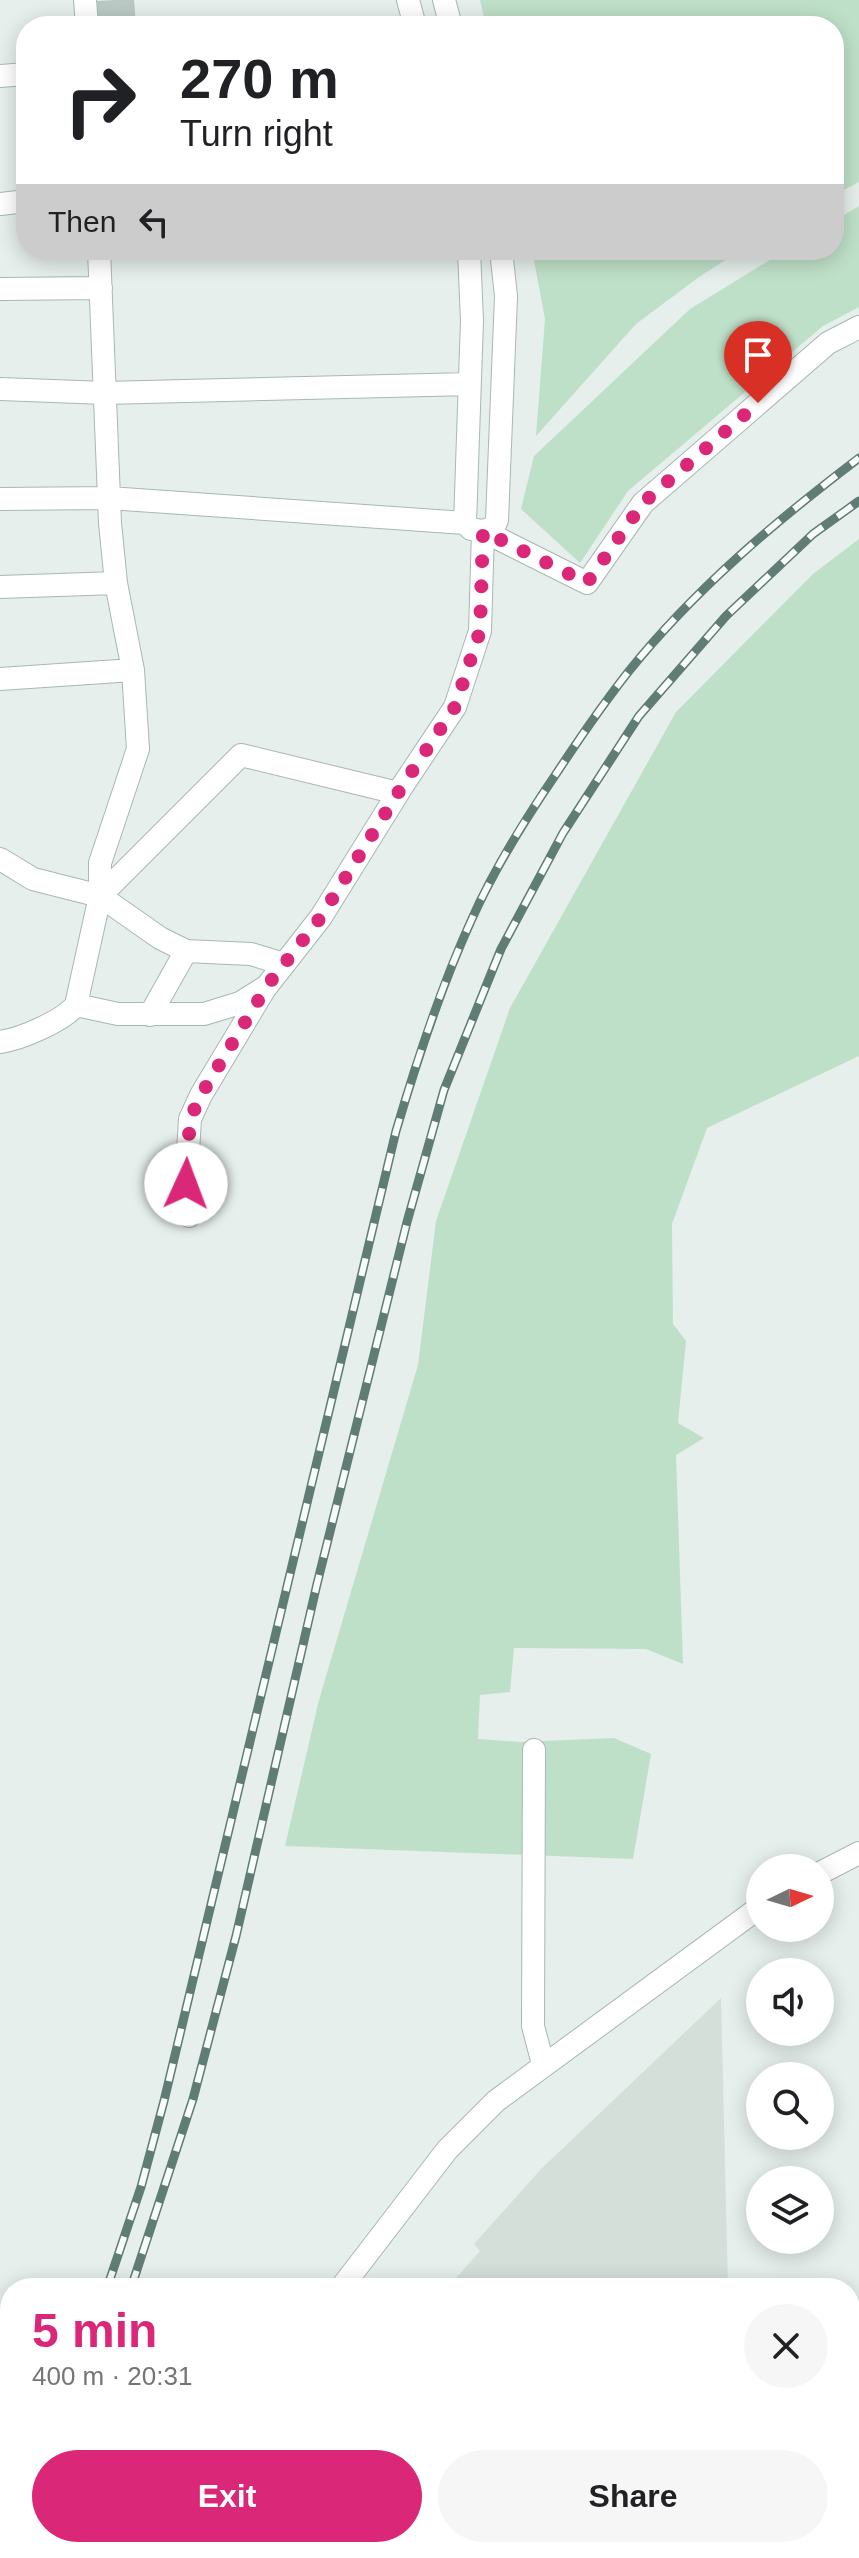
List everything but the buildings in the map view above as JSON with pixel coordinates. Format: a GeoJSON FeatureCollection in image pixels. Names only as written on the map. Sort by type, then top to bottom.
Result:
{"type":"FeatureCollection","features":[{"type":"Feature","properties":{"kind":"street"},"geometry":{"type":"LineString","coordinates":[[0,1042],[19,1038],[70,1013],[76,1005],[100,896],[100,863],[138,749],[133,670],[116,583],[109,498],[100,260]]}},
{"type":"Feature","properties":{"kind":"street"},"geometry":{"type":"LineString","coordinates":[[189,1216],[186,1184],[190,1119],[201,1095],[267,986],[321,917],[455,707],[480,631],[469,384],[472,321],[469,260]]}},
{"type":"Feature","properties":{"kind":"street"},"geometry":{"type":"LineString","coordinates":[[0,499],[109,498],[494,527],[497,520],[506,296],[502,260]]}},
{"type":"Feature","properties":{"kind":"street"},"geometry":{"type":"LineString","coordinates":[[0,289],[101,288]]}},
{"type":"Feature","properties":{"kind":"street"},"geometry":{"type":"LineString","coordinates":[[474,527],[587,583],[643,503],[828,343],[859,327]]}},
{"type":"Feature","properties":{"kind":"street"},"geometry":{"type":"LineString","coordinates":[[0,389],[105,393],[469,384]]}},
{"type":"Feature","properties":{"kind":"street"},"geometry":{"type":"LineString","coordinates":[[0,587],[116,583]]}},
{"type":"Feature","properties":{"kind":"street"},"geometry":{"type":"LineString","coordinates":[[0,679],[133,670]]}},
{"type":"Feature","properties":{"kind":"street"},"geometry":{"type":"LineString","coordinates":[[100,896],[241,755],[398,793]]}},
{"type":"Feature","properties":{"kind":"street"},"geometry":{"type":"LineString","coordinates":[[0,859],[33,879],[100,896],[160,938],[186,951],[251,954],[284,964]]}},
{"type":"Feature","properties":{"kind":"street"},"geometry":{"type":"LineString","coordinates":[[150,1015],[186,951]]}},
{"type":"Feature","properties":{"kind":"street"},"geometry":{"type":"LineString","coordinates":[[76,1005],[118,1014],[204,1014],[240,1003],[267,986]]}},
{"type":"Feature","properties":{"kind":"street"},"geometry":{"type":"LineString","coordinates":[[534,1750],[533,2026],[543,2064]]}},
{"type":"Feature","properties":{"kind":"street"},"geometry":{"type":"LineString","coordinates":[[834,1866],[859,1853]]}},
{"type":"Feature","properties":{"kind":"street"},"geometry":{"type":"LineString","coordinates":[[349,2278],[447,2150],[496,2101],[746,1917]]}},
{"type":"Feature","properties":{"kind":"shaded area"},"geometry":{"type":"Polygon","coordinates":[[[721,1998],[728,2278],[456,2278],[480,2251],[474,2244],[541,2169],[721,1998]]]}},
{"type":"Feature","properties":{"kind":"green space"},"geometry":{"type":"Polygon","coordinates":[[[480,0],[859,0],[859,182],[844,190],[844,16],[484,16],[480,0]]]}},
{"type":"Feature","properties":{"kind":"green space"},"geometry":{"type":"Polygon","coordinates":[[[859,206],[859,307],[823,326],[628,491],[580,563],[521,509],[534,456],[690,309],[770,260],[844,260],[844,215],[859,206]]]}},
{"type":"Feature","properties":{"kind":"green space"},"geometry":{"type":"Polygon","coordinates":[[[534,260],[725,260],[636,324],[536,436],[545,319],[534,260]]]}},
{"type":"Feature","properties":{"kind":"green space"},"geometry":{"type":"Polygon","coordinates":[[[859,539],[859,1056],[707,1128],[672,1224],[673,1324],[686,1341],[678,1423],[704,1438],[676,1455],[683,1664],[646,1649],[514,1648],[510,1692],[480,1695],[478,1739],[521,1742],[614,1738],[651,1754],[633,1859],[285,1846],[319,1700],[418,1365],[436,1221],[510,1008],[676,712],[813,574],[859,539]]]}},
{"type":"Feature","properties":{"kind":"railway"},"geometry":{"type":"LineString","coordinates":[[110,2278],[141,2187],[164,2101],[396,1131],[449,973],[489,883],[521,827],[629,671],[681,612],[738,557],[859,458]]}},
{"type":"Feature","properties":{"kind":"railway"},"geometry":{"type":"LineString","coordinates":[[134,2278],[193,2099],[236,1936],[317,1584],[407,1222],[444,1090],[501,949],[563,833],[639,716],[726,616],[813,534],[859,501]]}},
{"type":"Feature","properties":{"kind":"route"},"geometry":{"type":"LineString","coordinates":[[186,1184],[190,1119],[201,1095],[267,986],[321,917],[455,707],[480,631],[483,531],[587,583],[643,503],[758,403]]}}]}
